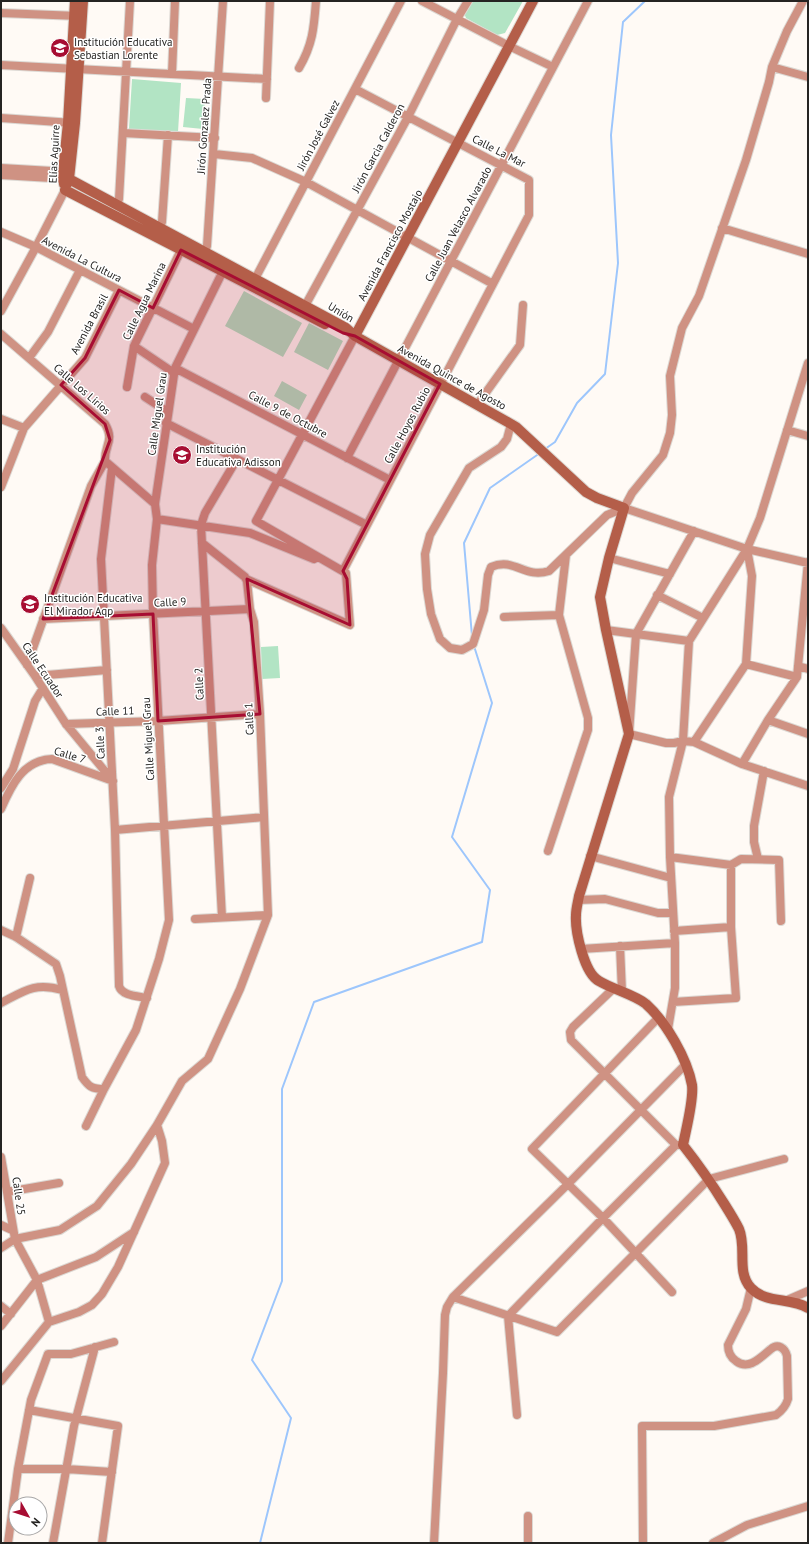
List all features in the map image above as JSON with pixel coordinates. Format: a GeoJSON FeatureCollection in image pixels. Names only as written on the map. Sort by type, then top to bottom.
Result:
{"type":"FeatureCollection","features":[{"type":"Feature","properties":{"kind":"street","name":"Elías Aguirre"},"geometry":{"type":"LineString","coordinates":[[64,190],[72,123],[78,16],[75,1]]}},
{"type":"Feature","properties":{"kind":"street","name":"Elías Aguirre"},"geometry":{"type":"LineString","coordinates":[[78,16],[83,1]]}},
{"type":"Feature","properties":{"kind":"street"},"geometry":{"type":"LineString","coordinates":[[117,205],[119,198],[130,1]]}},
{"type":"Feature","properties":{"kind":"street"},"geometry":{"type":"LineString","coordinates":[[172,74],[175,1]]}},
{"type":"Feature","properties":{"kind":"street","name":"Jirón Gonzalez Prada"},"geometry":{"type":"LineString","coordinates":[[205,252],[207,246],[214,154],[223,1]]}},
{"type":"Feature","properties":{"kind":"street"},"geometry":{"type":"LineString","coordinates":[[266,98],[270,1]]}},
{"type":"Feature","properties":{"kind":"street"},"geometry":{"type":"LineString","coordinates":[[299,68],[306,57],[313,37],[316,1]]}},
{"type":"Feature","properties":{"kind":"street","name":"Jirón José Galvez"},"geometry":{"type":"LineString","coordinates":[[255,279],[401,1]]}},
{"type":"Feature","properties":{"kind":"street"},"geometry":{"type":"LineString","coordinates":[[422,1],[553,67]]}},
{"type":"Feature","properties":{"kind":"street","name":"Jirón Garcia Calderon"},"geometry":{"type":"LineString","coordinates":[[305,306],[408,116],[457,19],[468,1]]}},
{"type":"Feature","properties":{"kind":"street","name":"Avenida Francisco Mostajo"},"geometry":{"type":"LineString","coordinates":[[343,571],[256,521],[533,1]]}},
{"type":"Feature","properties":{"kind":"street","name":"Calle Juan Velasco Alvarado"},"geometry":{"type":"LineString","coordinates":[[347,458],[588,1]]}},
{"type":"Feature","properties":{"kind":"street"},"geometry":{"type":"LineString","coordinates":[[629,734],[600,597],[609,558],[624,508],[632,493],[663,455],[670,433],[672,414],[670,376],[682,328],[699,296],[746,160],[772,67],[787,31],[803,1]]}},
{"type":"Feature","properties":{"kind":"street"},"geometry":{"type":"LineString","coordinates":[[1,13],[78,16]]}},
{"type":"Feature","properties":{"kind":"street"},"geometry":{"type":"LineString","coordinates":[[1,65],[267,79]]}},
{"type":"Feature","properties":{"kind":"street"},"geometry":{"type":"LineString","coordinates":[[772,67],[808,77]]}},
{"type":"Feature","properties":{"kind":"street","name":"Calle La Mar"},"geometry":{"type":"LineString","coordinates":[[355,89],[458,143],[502,164],[529,180]]}},
{"type":"Feature","properties":{"kind":"street"},"geometry":{"type":"LineString","coordinates":[[1,118],[72,123]]}},
{"type":"Feature","properties":{"kind":"street"},"geometry":{"type":"LineString","coordinates":[[123,133],[215,138]]}},
{"type":"Feature","properties":{"kind":"street"},"geometry":{"type":"LineString","coordinates":[[160,228],[162,222],[168,135]]}},
{"type":"Feature","properties":{"kind":"street"},"geometry":{"type":"LineString","coordinates":[[214,154],[252,158],[306,182],[493,284]]}},
{"type":"Feature","properties":{"kind":"street"},"geometry":{"type":"LineString","coordinates":[[1,168],[66,175]]}},
{"type":"Feature","properties":{"kind":"street"},"geometry":{"type":"LineString","coordinates":[[1,175],[66,175]]}},
{"type":"Feature","properties":{"kind":"street","name":"Unión"},"geometry":{"type":"LineString","coordinates":[[66,175],[117,205],[346,328],[355,336]]}},
{"type":"Feature","properties":{"kind":"street","name":"Calle Hoyos Rubio"},"geometry":{"type":"LineString","coordinates":[[343,571],[529,215],[529,180]]}},
{"type":"Feature","properties":{"kind":"street"},"geometry":{"type":"LineString","coordinates":[[1,311],[62,198],[64,190]]}},
{"type":"Feature","properties":{"kind":"street","name":"Unión"},"geometry":{"type":"LineString","coordinates":[[64,190],[343,334],[355,336]]}},
{"type":"Feature","properties":{"kind":"street"},"geometry":{"type":"LineString","coordinates":[[722,228],[808,254]]}},
{"type":"Feature","properties":{"kind":"street","name":"Avenida La Cultura"},"geometry":{"type":"LineString","coordinates":[[1,232],[36,247],[194,329]]}},
{"type":"Feature","properties":{"kind":"street","name":"Calle Agua Marina"},"geometry":{"type":"LineString","coordinates":[[127,388],[134,346],[181,250]]}},
{"type":"Feature","properties":{"kind":"street"},"geometry":{"type":"LineString","coordinates":[[29,358],[48,332],[80,270]]}},
{"type":"Feature","properties":{"kind":"street","name":"Calle Miguel Grau"},"geometry":{"type":"LineString","coordinates":[[86,1126],[136,1030],[159,959],[169,920],[153,614],[152,565],[158,519],[155,504],[174,370],[223,271]]}},
{"type":"Feature","properties":{"kind":"street","name":"Avenida Brasil"},"geometry":{"type":"LineString","coordinates":[[1,487],[24,428],[85,358],[119,290]]}},
{"type":"Feature","properties":{"kind":"street"},"geometry":{"type":"LineString","coordinates":[[477,405],[520,345],[523,305]]}},
{"type":"Feature","properties":{"kind":"street","name":"Calle Los Lirios"},"geometry":{"type":"LineString","coordinates":[[1,334],[105,424],[110,432],[110,440],[104,456],[105,461],[91,486],[27,665]]}},
{"type":"Feature","properties":{"kind":"street","name":"Avenida Quince de Agosto"},"geometry":{"type":"LineString","coordinates":[[355,336],[511,424],[569,478],[591,496],[624,508]]}},
{"type":"Feature","properties":{"kind":"street","name":"Calle 9 de Octubre"},"geometry":{"type":"LineString","coordinates":[[134,346],[174,370],[390,480]]}},
{"type":"Feature","properties":{"kind":"street"},"geometry":{"type":"LineString","coordinates":[[668,1029],[675,988],[675,943],[670,857],[669,797],[682,741],[689,641],[747,549],[760,518],[808,364]]}},
{"type":"Feature","properties":{"kind":"street"},"geometry":{"type":"LineString","coordinates":[[145,397],[168,412]]}},
{"type":"Feature","properties":{"kind":"street"},"geometry":{"type":"LineString","coordinates":[[1,419],[24,428]]}},
{"type":"Feature","properties":{"kind":"street"},"geometry":{"type":"LineString","coordinates":[[166,423],[367,525]]}},
{"type":"Feature","properties":{"kind":"street"},"geometry":{"type":"LineString","coordinates":[[511,424],[507,439],[501,447],[469,468],[430,536],[426,554],[427,589],[431,614],[440,638],[450,648],[462,650],[473,644],[484,610],[488,574],[491,567],[499,564],[510,565],[533,574],[541,574],[548,571],[607,515],[624,508],[747,549],[808,563],[805,617],[797,677],[768,720],[742,764]]}},
{"type":"Feature","properties":{"kind":"street"},"geometry":{"type":"LineString","coordinates":[[787,430],[808,436]]}},
{"type":"Feature","properties":{"kind":"street","name":"Calle 2"},"geometry":{"type":"LineString","coordinates":[[222,917],[202,525],[205,513],[237,459]]}},
{"type":"Feature","properties":{"kind":"street"},"geometry":{"type":"LineString","coordinates":[[105,461],[155,504]]}},
{"type":"Feature","properties":{"kind":"street","name":"Calle 3"},"geometry":{"type":"LineString","coordinates":[[112,468],[101,558],[116,830],[120,988],[124,992],[146,998]]}},
{"type":"Feature","properties":{"kind":"street"},"geometry":{"type":"LineString","coordinates":[[158,519],[250,533],[343,571],[346,573],[347,580],[350,625],[246,579],[202,543]]}},
{"type":"Feature","properties":{"kind":"street"},"geometry":{"type":"LineString","coordinates":[[517,1415],[508,1316],[603,1218],[679,1145],[692,1097],[692,1085],[686,1064],[668,1029],[658,1016],[644,1003],[598,981],[589,971],[581,949],[576,915],[578,900],[590,856],[629,734],[636,634],[694,531]]}},
{"type":"Feature","properties":{"kind":"street"},"geometry":{"type":"LineString","coordinates":[[694,742],[746,664],[752,576],[747,549]]}},
{"type":"Feature","properties":{"kind":"street"},"geometry":{"type":"LineString","coordinates":[[548,851],[588,730],[588,718],[559,615],[566,555]]}},
{"type":"Feature","properties":{"kind":"street"},"geometry":{"type":"LineString","coordinates":[[609,558],[670,574]]}},
{"type":"Feature","properties":{"kind":"street","name":"Calle 1"},"geometry":{"type":"LineString","coordinates":[[246,579],[250,609],[254,622],[260,714],[268,915]]}},
{"type":"Feature","properties":{"kind":"street"},"geometry":{"type":"LineString","coordinates":[[249,598],[260,588],[266,587]]}},
{"type":"Feature","properties":{"kind":"street"},"geometry":{"type":"LineString","coordinates":[[657,595],[703,618]]}},
{"type":"Feature","properties":{"kind":"street","name":"Calle 9"},"geometry":{"type":"LineString","coordinates":[[43,620],[250,609]]}},
{"type":"Feature","properties":{"kind":"street"},"geometry":{"type":"LineString","coordinates":[[504,617],[559,615]]}},
{"type":"Feature","properties":{"kind":"street","name":"Calle Ecuador"},"geometry":{"type":"LineString","coordinates":[[1,628],[35,676],[66,724],[113,781]]}},
{"type":"Feature","properties":{"kind":"street"},"geometry":{"type":"LineString","coordinates":[[606,630],[689,641]]}},
{"type":"Feature","properties":{"kind":"street"},"geometry":{"type":"LineString","coordinates":[[746,664],[797,677]]}},
{"type":"Feature","properties":{"kind":"street"},"geometry":{"type":"LineString","coordinates":[[798,666],[808,669]]}},
{"type":"Feature","properties":{"kind":"street"},"geometry":{"type":"LineString","coordinates":[[35,676],[107,670]]}},
{"type":"Feature","properties":{"kind":"street"},"geometry":{"type":"LineString","coordinates":[[1,788],[13,769],[35,701],[43,688]]}},
{"type":"Feature","properties":{"kind":"street","name":"Calle 11"},"geometry":{"type":"LineString","coordinates":[[66,724],[158,721],[260,714]]}},
{"type":"Feature","properties":{"kind":"street"},"geometry":{"type":"LineString","coordinates":[[768,720],[808,734]]}},
{"type":"Feature","properties":{"kind":"street"},"geometry":{"type":"LineString","coordinates":[[629,734],[674,743],[682,741],[694,742],[742,764],[764,770],[808,786]]}},
{"type":"Feature","properties":{"kind":"street","name":"Calle 7"},"geometry":{"type":"LineString","coordinates":[[23,772],[34,763],[52,759],[113,781]]}},
{"type":"Feature","properties":{"kind":"street"},"geometry":{"type":"LineString","coordinates":[[1,809],[15,782],[23,772],[13,769]]}},
{"type":"Feature","properties":{"kind":"street"},"geometry":{"type":"LineString","coordinates":[[758,860],[754,842],[754,826],[764,770]]}},
{"type":"Feature","properties":{"kind":"street"},"geometry":{"type":"LineString","coordinates":[[116,830],[264,817]]}},
{"type":"Feature","properties":{"kind":"street"},"geometry":{"type":"LineString","coordinates":[[590,856],[671,878]]}},
{"type":"Feature","properties":{"kind":"street"},"geometry":{"type":"LineString","coordinates":[[670,857],[731,865],[741,859],[779,860],[781,920]]}},
{"type":"Feature","properties":{"kind":"street"},"geometry":{"type":"LineString","coordinates":[[673,1002],[736,998],[731,927],[731,865]]}},
{"type":"Feature","properties":{"kind":"street"},"geometry":{"type":"LineString","coordinates":[[16,937],[30,878]]}},
{"type":"Feature","properties":{"kind":"street"},"geometry":{"type":"LineString","coordinates":[[578,900],[605,899],[658,913],[673,913]]}},
{"type":"Feature","properties":{"kind":"street"},"geometry":{"type":"LineString","coordinates":[[1,1248],[15,1239],[60,1230],[97,1206],[131,1164],[182,1081],[208,1059],[240,989],[268,915],[195,919]]}},
{"type":"Feature","properties":{"kind":"street"},"geometry":{"type":"LineString","coordinates":[[674,931],[731,927]]}},
{"type":"Feature","properties":{"kind":"street"},"geometry":{"type":"LineString","coordinates":[[1,930],[16,937],[56,964],[60,976],[82,1077],[88,1086],[95,1089],[104,1089]]}},
{"type":"Feature","properties":{"kind":"street"},"geometry":{"type":"LineString","coordinates":[[581,949],[675,943]]}},
{"type":"Feature","properties":{"kind":"street"},"geometry":{"type":"LineString","coordinates":[[620,946],[618,990],[573,1028],[570,1032],[571,1040],[640,1110],[679,1145],[709,1179],[739,1229],[743,1242],[742,1268],[745,1278],[751,1288],[760,1295],[770,1299],[797,1303],[808,1308]]}},
{"type":"Feature","properties":{"kind":"street"},"geometry":{"type":"LineString","coordinates":[[1,1003],[32,988],[49,986],[62,990]]}},
{"type":"Feature","properties":{"kind":"street"},"geometry":{"type":"LineString","coordinates":[[658,1016],[532,1149],[603,1218],[672,1292]]}},
{"type":"Feature","properties":{"kind":"street"},"geometry":{"type":"LineString","coordinates":[[432,1542],[443,1373],[445,1315],[447,1307],[453,1297],[568,1184],[686,1064]]}},
{"type":"Feature","properties":{"kind":"street"},"geometry":{"type":"LineString","coordinates":[[1,1381],[49,1322],[79,1312],[92,1305],[102,1294],[118,1268],[165,1163],[162,1140],[156,1124]]}},
{"type":"Feature","properties":{"kind":"street","name":"Calle 25"},"geometry":{"type":"LineString","coordinates":[[1,1159],[12,1230],[15,1239],[37,1280],[49,1322]]}},
{"type":"Feature","properties":{"kind":"street"},"geometry":{"type":"LineString","coordinates":[[453,1297],[557,1332],[709,1179],[784,1159]]}},
{"type":"Feature","properties":{"kind":"street"},"geometry":{"type":"LineString","coordinates":[[7,1192],[59,1183]]}},
{"type":"Feature","properties":{"kind":"street"},"geometry":{"type":"LineString","coordinates":[[1,1225],[12,1230]]}},
{"type":"Feature","properties":{"kind":"street"},"geometry":{"type":"LineString","coordinates":[[1,1326],[37,1280],[96,1257],[134,1231]]}},
{"type":"Feature","properties":{"kind":"street"},"geometry":{"type":"LineString","coordinates":[[644,1543],[642,1426],[714,1426],[776,1415],[782,1411],[786,1405],[788,1399],[787,1356],[785,1350],[779,1346],[773,1347],[756,1361],[745,1364],[734,1360],[728,1351],[728,1345],[746,1309],[751,1288]]}},
{"type":"Feature","properties":{"kind":"street"},"geometry":{"type":"LineString","coordinates":[[784,1301],[808,1291]]}},
{"type":"Feature","properties":{"kind":"street"},"geometry":{"type":"LineString","coordinates":[[1,1306],[11,1314]]}},
{"type":"Feature","properties":{"kind":"street"},"geometry":{"type":"LineString","coordinates":[[8,1543],[18,1469],[31,1400],[48,1354],[71,1354],[114,1342]]}},
{"type":"Feature","properties":{"kind":"street"},"geometry":{"type":"LineString","coordinates":[[53,1543],[76,1418],[95,1347]]}},
{"type":"Feature","properties":{"kind":"street"},"geometry":{"type":"LineString","coordinates":[[29,1410],[118,1426],[102,1543]]}},
{"type":"Feature","properties":{"kind":"street"},"geometry":{"type":"LineString","coordinates":[[18,1469],[66,1468],[112,1472]]}},
{"type":"Feature","properties":{"kind":"street"},"geometry":{"type":"LineString","coordinates":[[713,1543],[747,1525],[808,1506]]}},
{"type":"Feature","properties":{"kind":"street"},"geometry":{"type":"LineString","coordinates":[[528,1516],[528,1543]]}},
{"type":"Feature","properties":{"kind":"highlighted area"},"geometry":{"type":"Polygon","coordinates":[[[181,250],[343,333],[355,336],[440,384],[343,571],[347,579],[350,625],[247,579],[260,714],[158,721],[153,614],[43,619],[110,440],[105,424],[61,385],[85,358],[119,290],[153,308],[181,250]]]}},
{"type":"Feature","properties":{"kind":"green space"},"geometry":{"type":"Polygon","coordinates":[[[471,1],[523,1],[505,33],[497,35],[466,18],[464,13],[471,1]]]}},
{"type":"Feature","properties":{"kind":"green space"},"geometry":{"type":"Polygon","coordinates":[[[132,79],[181,83],[178,132],[129,129],[132,79]]]}},
{"type":"Feature","properties":{"kind":"green space"},"geometry":{"type":"Polygon","coordinates":[[[186,98],[205,99],[203,129],[183,127],[186,98]]]}},
{"type":"Feature","properties":{"kind":"green space"},"geometry":{"type":"Polygon","coordinates":[[[244,291],[302,323],[283,357],[225,326],[244,291]]]}},
{"type":"Feature","properties":{"kind":"green space"},"geometry":{"type":"Polygon","coordinates":[[[309,323],[343,341],[328,370],[294,352],[309,323]]]}},
{"type":"Feature","properties":{"kind":"green space"},"geometry":{"type":"Polygon","coordinates":[[[282,381],[307,395],[299,410],[274,396],[282,381]]]}},
{"type":"Feature","properties":{"kind":"green space"},"geometry":{"type":"Polygon","coordinates":[[[278,646],[280,678],[262,679],[261,647],[278,646]]]}},
{"type":"Feature","properties":{"kind":"waterway"},"geometry":{"type":"LineString","coordinates":[[545,449],[555,442],[577,403],[605,374],[618,263],[611,135],[623,22],[645,1]]}},
{"type":"Feature","properties":{"kind":"waterway"},"geometry":{"type":"LineString","coordinates":[[472,636],[464,543],[490,488],[540,453]]}},
{"type":"Feature","properties":{"kind":"waterway"},"geometry":{"type":"LineString","coordinates":[[260,1543],[291,1418],[252,1360],[282,1281],[282,1089],[314,1002],[482,942],[490,890],[452,837],[492,703],[474,646]]}},
{"type":"Feature","properties":{"kind":"place","name":"Institución Educativa Sebastian Lorente"},"geometry":{"type":"Point","coordinates":[60,48]}},
{"type":"Feature","properties":{"kind":"place","name":"Institución Educativa Adisson"},"geometry":{"type":"Point","coordinates":[182,455]}},
{"type":"Feature","properties":{"kind":"place","name":"Institución Educativa El Mirador Aqp"},"geometry":{"type":"Point","coordinates":[30,604]}}]}
